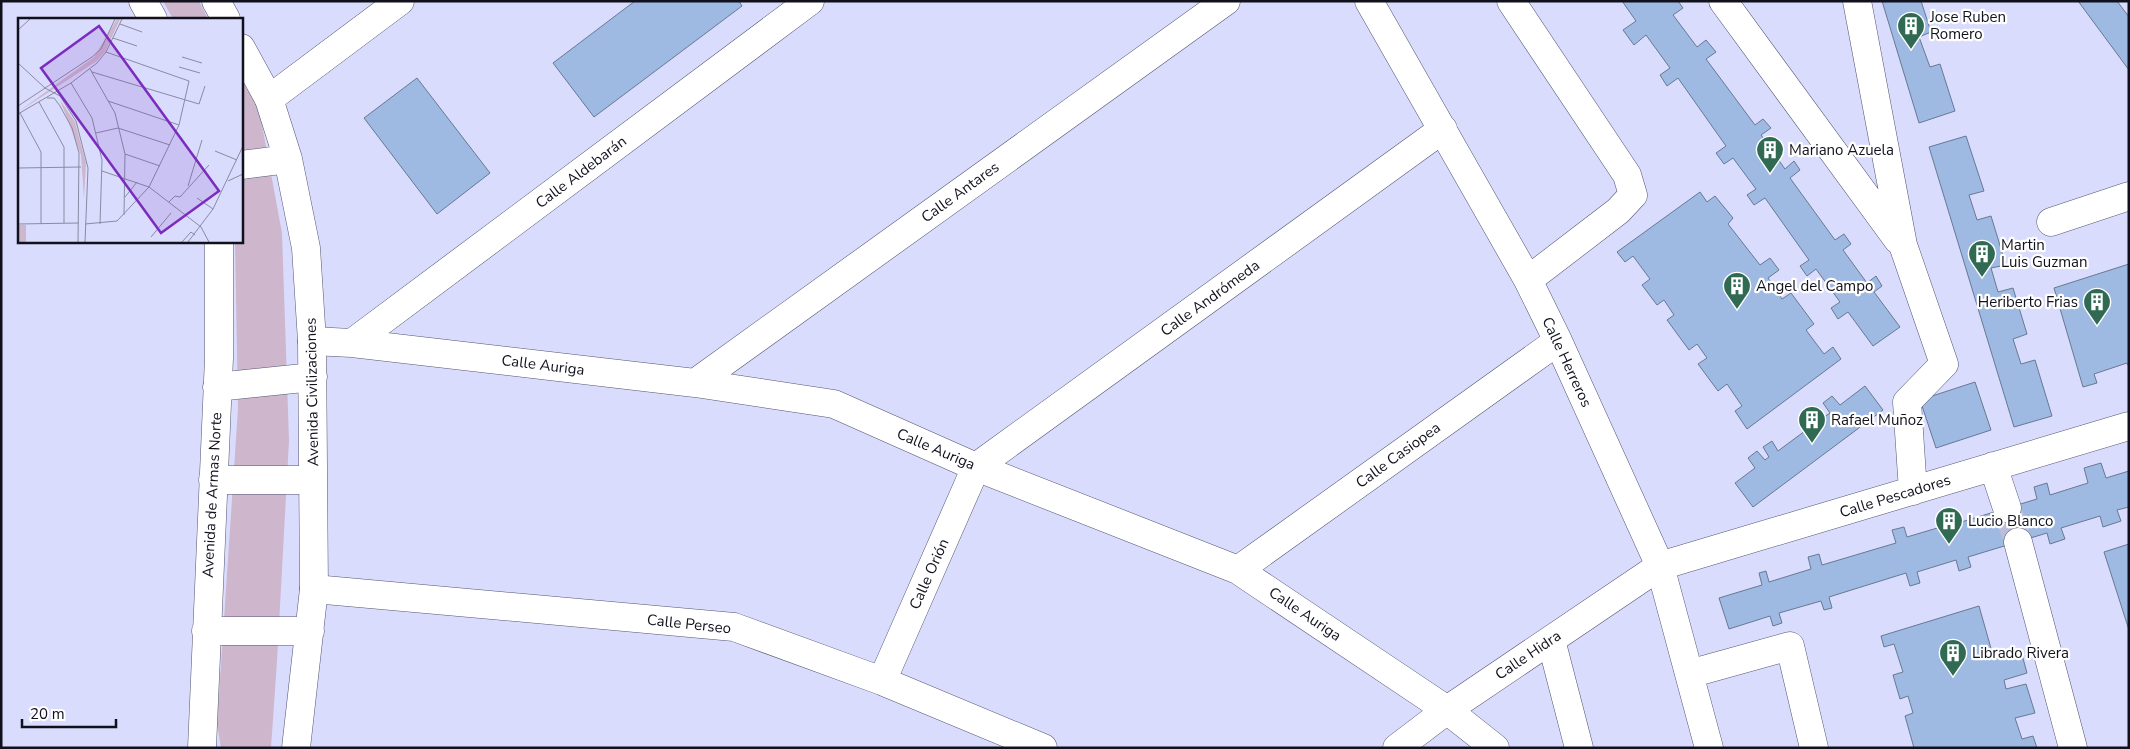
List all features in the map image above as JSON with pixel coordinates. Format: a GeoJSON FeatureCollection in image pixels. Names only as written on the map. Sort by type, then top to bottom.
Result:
{"type":"FeatureCollection","features":[{"type":"Feature","properties":{"kind":"street"},"geometry":{"type":"LineString","coordinates":[[143,1],[152,18]]}},
{"type":"Feature","properties":{"kind":"street"},"geometry":{"type":"LineString","coordinates":[[216,1],[225,18]]}},
{"type":"Feature","properties":{"kind":"street"},"geometry":{"type":"LineString","coordinates":[[269,99],[400,1]]}},
{"type":"Feature","properties":{"kind":"street","name":"Calle Aldebarán"},"geometry":{"type":"LineString","coordinates":[[352,343],[810,1]]}},
{"type":"Feature","properties":{"kind":"street","name":"Calle Antares"},"geometry":{"type":"LineString","coordinates":[[695,383],[1226,1]]}},
{"type":"Feature","properties":{"kind":"street","name":"Calle Herreros"},"geometry":{"type":"LineString","coordinates":[[1369,1],[1528,280],[1558,341],[1660,566],[1709,748]]}},
{"type":"Feature","properties":{"kind":"street"},"geometry":{"type":"LineString","coordinates":[[1511,1],[1627,175],[1633,195],[1618,212],[1528,280]]}},
{"type":"Feature","properties":{"kind":"street"},"geometry":{"type":"LineString","coordinates":[[1723,1],[1903,246]]}},
{"type":"Feature","properties":{"kind":"street"},"geometry":{"type":"LineString","coordinates":[[1857,1],[1903,246],[1944,364],[1907,402],[1913,491]]}},
{"type":"Feature","properties":{"kind":"street","name":"Avenida Civilizaciones"},"geometry":{"type":"LineString","coordinates":[[242,50],[269,99],[288,159],[306,248],[313,378],[314,589],[296,748]]}},
{"type":"Feature","properties":{"kind":"street","name":"Calle Andrómeda"},"geometry":{"type":"LineString","coordinates":[[976,467],[1443,129]]}},
{"type":"Feature","properties":{"kind":"street"},"geometry":{"type":"LineString","coordinates":[[242,165],[288,159]]}},
{"type":"Feature","properties":{"kind":"street"},"geometry":{"type":"LineString","coordinates":[[2052,222],[2129,196]]}},
{"type":"Feature","properties":{"kind":"street","name":"Avenida de Armas Norte"},"geometry":{"type":"LineString","coordinates":[[202,748],[217,387],[219,242]]}},
{"type":"Feature","properties":{"kind":"street","name":"Calle Auriga"},"geometry":{"type":"LineString","coordinates":[[312,341],[352,343],[695,383],[834,404],[976,467],[1238,570],[1447,710],[1495,748]]}},
{"type":"Feature","properties":{"kind":"street","name":"Calle Casiopea"},"geometry":{"type":"LineString","coordinates":[[1238,570],[1558,341]]}},
{"type":"Feature","properties":{"kind":"street"},"geometry":{"type":"LineString","coordinates":[[217,387],[313,378]]}},
{"type":"Feature","properties":{"kind":"street","name":"Calle Pescadores"},"geometry":{"type":"LineString","coordinates":[[1660,566],[2129,426]]}},
{"type":"Feature","properties":{"kind":"street"},"geometry":{"type":"LineString","coordinates":[[1993,466],[2007,508]]}},
{"type":"Feature","properties":{"kind":"street","name":"Calle Orión"},"geometry":{"type":"LineString","coordinates":[[882,681],[976,467]]}},
{"type":"Feature","properties":{"kind":"street"},"geometry":{"type":"LineString","coordinates":[[213,480],[313,480]]}},
{"type":"Feature","properties":{"kind":"street"},"geometry":{"type":"LineString","coordinates":[[2018,542],[2073,748]]}},
{"type":"Feature","properties":{"kind":"street","name":"Calle Hidra"},"geometry":{"type":"LineString","coordinates":[[1397,748],[1447,710],[1660,566]]}},
{"type":"Feature","properties":{"kind":"street","name":"Calle Perseo"},"geometry":{"type":"LineString","coordinates":[[314,589],[734,628],[882,681],[1042,748]]}},
{"type":"Feature","properties":{"kind":"street"},"geometry":{"type":"LineString","coordinates":[[206,631],[310,631]]}},
{"type":"Feature","properties":{"kind":"street"},"geometry":{"type":"LineString","coordinates":[[1551,640],[1579,748]]}},
{"type":"Feature","properties":{"kind":"street"},"geometry":{"type":"LineString","coordinates":[[1689,674],[1790,646],[1814,748]]}},
{"type":"Feature","properties":{"kind":"shaded area"},"geometry":{"type":"Polygon","coordinates":[[[163,1],[199,1],[208,18],[172,18],[163,1]]]}},
{"type":"Feature","properties":{"kind":"shaded area"},"geometry":{"type":"Polygon","coordinates":[[[242,80],[259,109],[282,233],[289,441],[271,748],[221,748],[217,724],[238,409],[235,242],[242,242],[242,80]]]}},
{"type":"Feature","properties":{"kind":"building"},"geometry":{"type":"Polygon","coordinates":[[[635,1],[739,1],[742,6],[594,117],[553,63],[635,1]]]}},
{"type":"Feature","properties":{"kind":"building","name":"Mariano Azuela"},"geometry":{"type":"Polygon","coordinates":[[[1622,1],[1678,1],[1683,8],[1673,15],[1697,47],[1706,40],[1716,52],[1706,59],[1755,125],[1763,119],[1771,128],[1761,135],[1785,169],[1794,161],[1800,170],[1790,178],[1835,240],[1844,234],[1851,244],[1843,250],[1867,283],[1876,276],[1882,286],[1874,292],[1900,327],[1873,346],[1848,312],[1838,319],[1831,308],[1840,302],[1816,269],[1807,276],[1800,266],[1809,260],[1765,198],[1754,205],[1747,195],[1756,189],[1733,158],[1724,164],[1716,153],[1726,146],[1678,78],[1667,86],[1660,75],[1670,68],[1646,35],[1634,45],[1623,30],[1636,21],[1622,1]]]}},
{"type":"Feature","properties":{"kind":"building","name":"Jose Ruben Romero"},"geometry":{"type":"Polygon","coordinates":[[[1882,1],[1921,1],[1931,32],[1919,37],[1930,67],[1940,64],[1955,111],[1919,123],[1882,1]]]}},
{"type":"Feature","properties":{"kind":"building"},"geometry":{"type":"Polygon","coordinates":[[[2078,1],[2117,1],[2129,17],[2129,70],[2078,1]]]}},
{"type":"Feature","properties":{"kind":"building"},"geometry":{"type":"Polygon","coordinates":[[[417,78],[490,173],[437,214],[364,118],[417,78]]]}},
{"type":"Feature","properties":{"kind":"building","name":"Martin Luis Guzman"},"geometry":{"type":"Polygon","coordinates":[[[1966,136],[1984,191],[1969,195],[1977,220],[1991,216],[2006,265],[1991,268],[1998,292],[2013,288],[2027,334],[2013,339],[2021,364],[2035,360],[2052,416],[2014,427],[1929,147],[1966,136]]]}},
{"type":"Feature","properties":{"kind":"building","name":"Angel del Campo"},"geometry":{"type":"Polygon","coordinates":[[[1700,192],[1707,202],[1715,196],[1733,218],[1728,224],[1760,265],[1770,258],[1779,270],[1768,278],[1782,299],[1791,293],[1814,324],[1806,330],[1824,354],[1833,347],[1841,359],[1747,429],[1735,411],[1742,406],[1727,384],[1718,391],[1698,364],[1707,358],[1697,344],[1689,350],[1667,320],[1674,315],[1664,300],[1657,305],[1642,285],[1650,279],[1633,256],[1625,262],[1617,252],[1700,192]]]}},
{"type":"Feature","properties":{"kind":"building","name":"Heriberto Frias"},"geometry":{"type":"Polygon","coordinates":[[[2129,264],[2129,367],[2127,363],[2094,374],[2097,383],[2083,387],[2054,288],[2129,264]]]}},
{"type":"Feature","properties":{"kind":"building"},"geometry":{"type":"Polygon","coordinates":[[[1975,382],[1991,430],[1936,448],[1920,400],[1975,382]]]}},
{"type":"Feature","properties":{"kind":"building","name":"Rafael Muñoz"},"geometry":{"type":"Polygon","coordinates":[[[1865,386],[1883,410],[1753,507],[1735,483],[1755,468],[1748,458],[1757,451],[1765,460],[1769,457],[1763,447],[1772,441],[1778,451],[1813,425],[1808,415],[1817,407],[1824,417],[1830,413],[1823,403],[1832,396],[1840,405],[1865,386]]]}},
{"type":"Feature","properties":{"kind":"building","name":"Lucio Blanco"},"geometry":{"type":"Polygon","coordinates":[[[2101,463],[2106,478],[2129,471],[2129,507],[2117,510],[2121,521],[2103,527],[2100,516],[2061,528],[2065,539],[2050,544],[2047,533],[1968,557],[1971,567],[1959,571],[1956,560],[1917,572],[1920,583],[1910,586],[1906,573],[1829,597],[1832,608],[1824,610],[1821,601],[1779,613],[1782,623],[1773,626],[1770,616],[1729,629],[1719,598],[1762,585],[1759,573],[1766,571],[1769,582],[1811,569],[1808,557],[1819,554],[1822,565],[1896,543],[1892,530],[1904,527],[1907,537],[1944,526],[1941,515],[1954,511],[1958,523],[2037,499],[2034,487],[2047,483],[2050,495],[2088,483],[2084,468],[2101,463]]]}},
{"type":"Feature","properties":{"kind":"building"},"geometry":{"type":"Polygon","coordinates":[[[2129,544],[2129,630],[2104,552],[2129,544]]]}},
{"type":"Feature","properties":{"kind":"building","name":"Librado Rivera"},"geometry":{"type":"Polygon","coordinates":[[[1979,606],[1994,659],[2021,651],[2027,673],[2004,680],[2006,689],[2026,684],[2035,713],[2015,718],[2022,739],[2033,736],[2037,748],[1914,748],[1905,716],[1913,713],[1908,696],[1900,699],[1893,675],[1903,672],[1894,644],[1884,647],[1881,636],[1979,606]]]}},
{"type":"Feature","properties":{"kind":"tunnel"},"geometry":{"type":"LineString","coordinates":[[2007,508],[2018,542]]}},
{"type":"Feature","properties":{"kind":"place","name":"Jose Ruben Romero"},"geometry":{"type":"Point","coordinates":[1911,50]}},
{"type":"Feature","properties":{"kind":"place","name":"Mariano Azuela"},"geometry":{"type":"Point","coordinates":[1770,174]}},
{"type":"Feature","properties":{"kind":"place","name":"Martin Luis Guzman"},"geometry":{"type":"Point","coordinates":[1982,278]}},
{"type":"Feature","properties":{"kind":"place","name":"Angel del Campo"},"geometry":{"type":"Point","coordinates":[1737,310]}},
{"type":"Feature","properties":{"kind":"place","name":"Heriberto Frias"},"geometry":{"type":"Point","coordinates":[2097,326]}},
{"type":"Feature","properties":{"kind":"place","name":"Rafael Muñoz"},"geometry":{"type":"Point","coordinates":[1812,444]}},
{"type":"Feature","properties":{"kind":"place","name":"Lucio Blanco"},"geometry":{"type":"Point","coordinates":[1949,545]}},
{"type":"Feature","properties":{"kind":"place","name":"Librado Rivera"},"geometry":{"type":"Point","coordinates":[1953,677]}}]}
